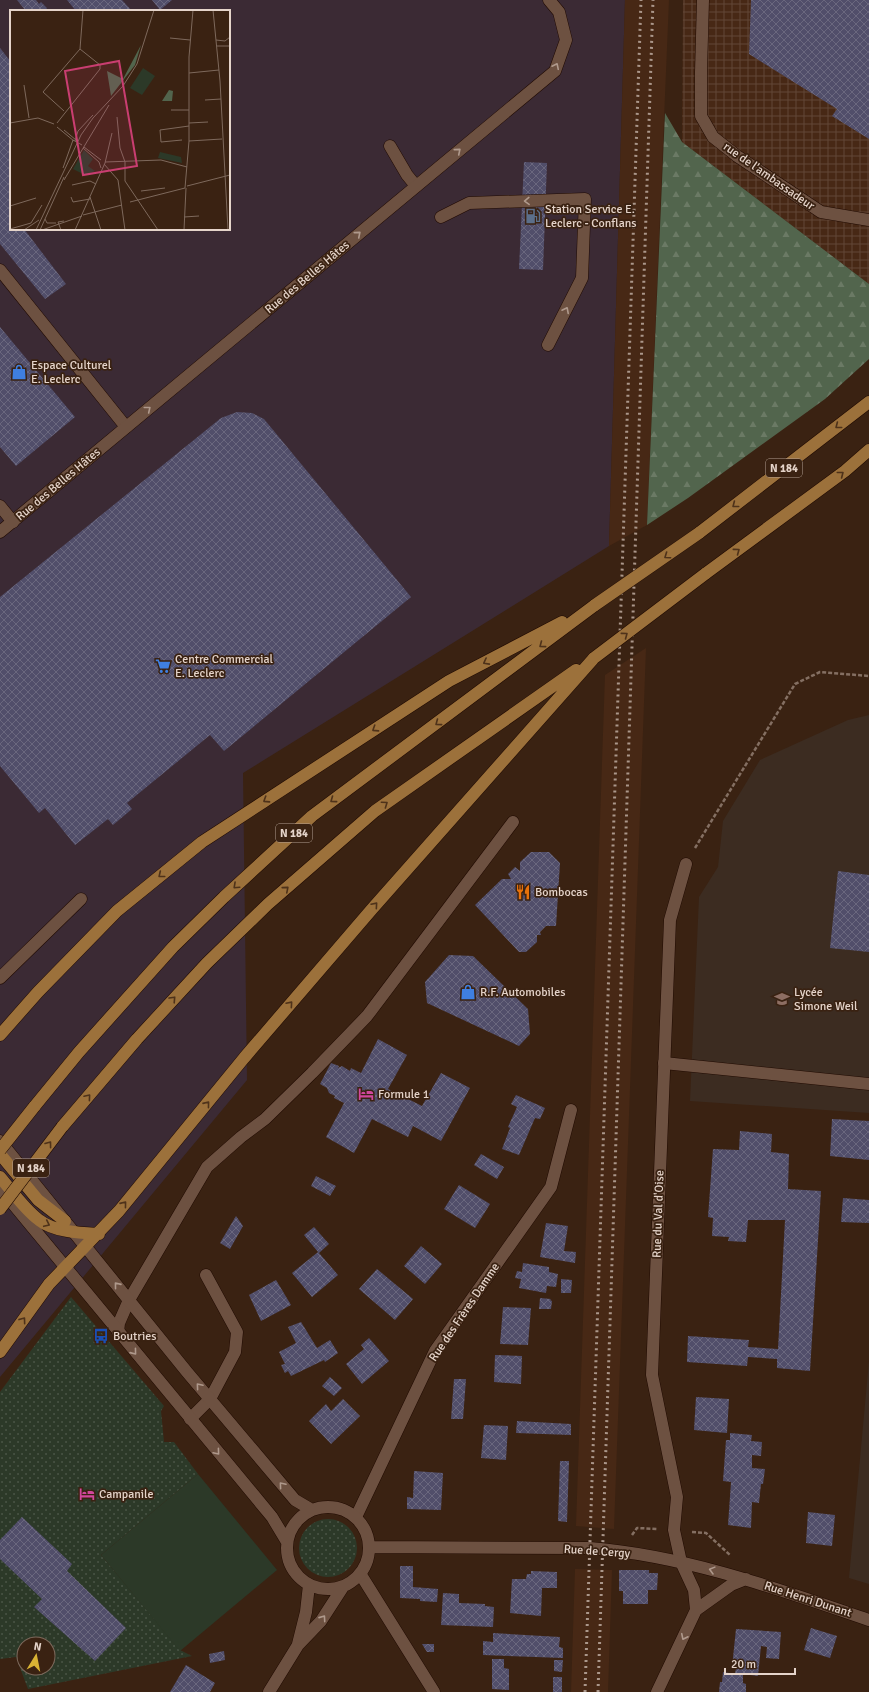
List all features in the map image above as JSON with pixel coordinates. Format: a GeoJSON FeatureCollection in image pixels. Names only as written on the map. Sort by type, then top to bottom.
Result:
{"type":"FeatureCollection","features":[{"type":"Feature","properties":{"kind":"main road","name":"N 184"},"geometry":{"type":"LineString","coordinates":[[0,1150],[79,1052],[174,947],[224,897],[312,816],[595,605],[699,533],[869,402]]}},
{"type":"Feature","properties":{"kind":"main road","name":"N 184"},"geometry":{"type":"LineString","coordinates":[[0,1209],[62,1127],[137,1039],[202,968],[268,904],[375,811],[594,658],[844,471],[869,450]]}},
{"type":"Feature","properties":{"kind":"main road"},"geometry":{"type":"LineString","coordinates":[[0,1035],[38,992],[117,911],[202,842],[449,681],[595,605]]}},
{"type":"Feature","properties":{"kind":"main road"},"geometry":{"type":"LineString","coordinates":[[0,1352],[49,1284],[99,1234],[244,1058],[366,915],[594,658]]}},
{"type":"Feature","properties":{"kind":"main road"},"geometry":{"type":"LineString","coordinates":[[0,1154],[38,1200],[66,1221]]}},
{"type":"Feature","properties":{"kind":"main road"},"geometry":{"type":"LineString","coordinates":[[0,1177],[39,1220],[54,1228],[99,1234]]}},
{"type":"Feature","properties":{"kind":"street","name":"Rue des Belles Hâtes"},"geometry":{"type":"LineString","coordinates":[[0,532],[555,71],[566,40],[559,12],[549,0]]}},
{"type":"Feature","properties":{"kind":"street","name":"rue de l'ambassadeur"},"geometry":{"type":"LineString","coordinates":[[703,0],[701,116],[713,136],[738,156],[821,212],[869,220]]}},
{"type":"Feature","properties":{"kind":"street"},"geometry":{"type":"LineString","coordinates":[[390,146],[407,175],[416,186]]}},
{"type":"Feature","properties":{"kind":"street"},"geometry":{"type":"LineString","coordinates":[[441,217],[469,203],[585,199],[582,278],[548,345]]}},
{"type":"Feature","properties":{"kind":"street"},"geometry":{"type":"LineString","coordinates":[[0,270],[126,426]]}},
{"type":"Feature","properties":{"kind":"street"},"geometry":{"type":"LineString","coordinates":[[0,506],[13,522]]}},
{"type":"Feature","properties":{"kind":"street"},"geometry":{"type":"LineString","coordinates":[[118,1332],[129,1300],[207,1167],[241,1137],[265,1119],[312,1073],[366,1016],[513,822]]}},
{"type":"Feature","properties":{"kind":"street","name":"Rue du Val d'Oise"},"geometry":{"type":"LineString","coordinates":[[681,1562],[674,1530],[677,1497],[652,1375],[670,920],[686,864]]}},
{"type":"Feature","properties":{"kind":"street"},"geometry":{"type":"LineString","coordinates":[[0,978],[81,899]]}},
{"type":"Feature","properties":{"kind":"street"},"geometry":{"type":"LineString","coordinates":[[664,1063],[869,1084]]}},
{"type":"Feature","properties":{"kind":"street","name":"Rue des Frères Damme"},"geometry":{"type":"LineString","coordinates":[[356,1517],[435,1351],[551,1187],[571,1110]]}},
{"type":"Feature","properties":{"kind":"street"},"geometry":{"type":"LineString","coordinates":[[0,1141],[210,1399],[295,1500],[312,1510]]}},
{"type":"Feature","properties":{"kind":"street"},"geometry":{"type":"LineString","coordinates":[[0,1188],[272,1517],[287,1542]]}},
{"type":"Feature","properties":{"kind":"street"},"geometry":{"type":"LineString","coordinates":[[190,1419],[210,1399],[235,1352],[236,1332],[206,1275]]}},
{"type":"Feature","properties":{"kind":"street"},"geometry":{"type":"LineString","coordinates":[[323,1507],[335,1507],[346,1510],[356,1517],[368,1536],[370,1547],[366,1566],[361,1575],[343,1587],[332,1590],[320,1589],[309,1585],[299,1577],[291,1567],[287,1555],[287,1542],[292,1529],[300,1518],[312,1510],[323,1507]]}},
{"type":"Feature","properties":{"kind":"street","name":"Rue de Cergy"},"geometry":{"type":"LineString","coordinates":[[370,1547],[590,1548],[681,1562]]}},
{"type":"Feature","properties":{"kind":"street"},"geometry":{"type":"LineString","coordinates":[[681,1562],[694,1590],[696,1610]]}},
{"type":"Feature","properties":{"kind":"street","name":"Rue Henri Dunant"},"geometry":{"type":"LineString","coordinates":[[681,1562],[746,1579],[869,1620]]}},
{"type":"Feature","properties":{"kind":"street"},"geometry":{"type":"LineString","coordinates":[[361,1575],[434,1692]]}},
{"type":"Feature","properties":{"kind":"street"},"geometry":{"type":"LineString","coordinates":[[657,1692],[696,1610],[731,1585],[746,1579]]}},
{"type":"Feature","properties":{"kind":"street"},"geometry":{"type":"LineString","coordinates":[[298,1645],[306,1612],[309,1585]]}},
{"type":"Feature","properties":{"kind":"street"},"geometry":{"type":"LineString","coordinates":[[269,1692],[298,1645],[321,1621],[343,1587]]}},
{"type":"Feature","properties":{"kind":"path"},"geometry":{"type":"LineString","coordinates":[[686,864],[795,684],[820,672],[869,676]]}},
{"type":"Feature","properties":{"kind":"shaded area"},"geometry":{"type":"Polygon","coordinates":[[[0,0],[625,0],[609,546],[243,773],[247,1080],[0,1377],[0,0]]]}},
{"type":"Feature","properties":{"kind":"shaded area"},"geometry":{"type":"Polygon","coordinates":[[[625,0],[669,0],[647,525],[609,546],[625,0]]]}},
{"type":"Feature","properties":{"kind":"shaded area"},"geometry":{"type":"Polygon","coordinates":[[[683,0],[869,0],[869,284],[682,142],[683,0]]]}},
{"type":"Feature","properties":{"kind":"shaded area"},"geometry":{"type":"Polygon","coordinates":[[[646,648],[614,1529],[576,1526],[605,675],[646,648]]]}},
{"type":"Feature","properties":{"kind":"shaded area","name":"Lycée Simone Weil"},"geometry":{"type":"Polygon","coordinates":[[[869,715],[869,1113],[690,1101],[699,897],[718,867],[723,821],[760,760],[848,720],[869,715]]]}},
{"type":"Feature","properties":{"kind":"shaded area"},"geometry":{"type":"Polygon","coordinates":[[[869,1361],[869,1584],[849,1578],[869,1361]]]}},
{"type":"Feature","properties":{"kind":"shaded area"},"geometry":{"type":"Polygon","coordinates":[[[575,1569],[612,1570],[608,1692],[571,1692],[575,1569]]]}},
{"type":"Feature","properties":{"kind":"green space"},"geometry":{"type":"Polygon","coordinates":[[[665,113],[682,142],[869,284],[869,359],[825,399],[688,498],[647,525],[665,113]]]}},
{"type":"Feature","properties":{"kind":"green space","name":"Campanile"},"geometry":{"type":"Polygon","coordinates":[[[71,1297],[164,1406],[161,1411],[164,1442],[174,1442],[198,1474],[101,1555],[180,1650],[192,1656],[28,1689],[23,1676],[56,1676],[56,1636],[16,1636],[16,1657],[0,1659],[0,1392],[71,1297]]]}},
{"type":"Feature","properties":{"kind":"green space"},"geometry":{"type":"Polygon","coordinates":[[[198,1474],[277,1570],[180,1651],[101,1555],[198,1474]]]}},
{"type":"Feature","properties":{"kind":"green space"},"geometry":{"type":"Polygon","coordinates":[[[328,1519],[339,1521],[352,1532],[355,1537],[357,1548],[355,1559],[344,1572],[339,1575],[328,1577],[317,1575],[304,1564],[301,1559],[299,1548],[301,1537],[312,1524],[317,1521],[328,1519]]]}},
{"type":"Feature","properties":{"kind":"building"},"geometry":{"type":"Polygon","coordinates":[[[17,0],[36,0],[39,4],[41,2],[47,8],[46,10],[25,10],[17,0]]]}},
{"type":"Feature","properties":{"kind":"building"},"geometry":{"type":"Polygon","coordinates":[[[67,0],[122,0],[131,10],[75,10],[67,0]]]}},
{"type":"Feature","properties":{"kind":"building"},"geometry":{"type":"Polygon","coordinates":[[[152,0],[172,0],[160,10],[152,0]]]}},
{"type":"Feature","properties":{"kind":"building"},"geometry":{"type":"Polygon","coordinates":[[[751,0],[869,0],[869,139],[832,116],[837,109],[749,54],[751,0]]]}},
{"type":"Feature","properties":{"kind":"building"},"geometry":{"type":"Polygon","coordinates":[[[0,48],[10,61],[10,230],[25,230],[66,284],[45,299],[0,244],[0,48]]]}},
{"type":"Feature","properties":{"kind":"building","name":"Station Service E. Leclerc - Conflans"},"geometry":{"type":"Polygon","coordinates":[[[524,162],[547,163],[543,270],[519,269],[524,162]]]}},
{"type":"Feature","properties":{"kind":"building","name":"Espace Culturel E. Leclerc"},"geometry":{"type":"Polygon","coordinates":[[[0,327],[75,417],[16,466],[0,447],[0,327]]]}},
{"type":"Feature","properties":{"kind":"building","name":"Centre Commercial E. Leclerc"},"geometry":{"type":"Polygon","coordinates":[[[237,412],[252,413],[264,419],[411,597],[224,751],[210,735],[127,803],[132,809],[113,825],[108,819],[75,845],[45,808],[39,813],[0,766],[0,597],[221,418],[237,412]]]}},
{"type":"Feature","properties":{"kind":"building","name":"Bombocas"},"geometry":{"type":"Polygon","coordinates":[[[531,852],[549,852],[560,863],[556,926],[546,926],[540,932],[541,935],[537,935],[537,942],[526,952],[519,952],[475,905],[502,879],[511,879],[508,874],[515,867],[520,871],[520,862],[531,852]]]}},
{"type":"Feature","properties":{"kind":"building"},"geometry":{"type":"Polygon","coordinates":[[[838,871],[869,875],[869,952],[830,948],[838,871]]]}},
{"type":"Feature","properties":{"kind":"building","name":"R.F. Automobiles"},"geometry":{"type":"Polygon","coordinates":[[[449,955],[473,956],[528,1009],[530,1034],[519,1046],[427,1003],[425,982],[449,955]]]}},
{"type":"Feature","properties":{"kind":"building","name":"Formule 1"},"geometry":{"type":"Polygon","coordinates":[[[378,1039],[407,1055],[388,1089],[422,1106],[441,1073],[470,1088],[441,1141],[413,1126],[408,1137],[372,1119],[354,1153],[326,1137],[344,1103],[334,1098],[335,1096],[329,1093],[327,1088],[320,1084],[331,1063],[339,1066],[338,1068],[342,1066],[350,1071],[351,1068],[361,1073],[378,1039]]]}},
{"type":"Feature","properties":{"kind":"building"},"geometry":{"type":"Polygon","coordinates":[[[516,1095],[545,1108],[540,1119],[535,1118],[519,1155],[502,1149],[510,1128],[508,1127],[517,1107],[511,1104],[516,1095]]]}},
{"type":"Feature","properties":{"kind":"building"},"geometry":{"type":"Polygon","coordinates":[[[832,1119],[869,1121],[869,1160],[830,1156],[832,1119]]]}},
{"type":"Feature","properties":{"kind":"building"},"geometry":{"type":"Polygon","coordinates":[[[740,1131],[772,1134],[771,1152],[789,1154],[788,1189],[821,1191],[810,1371],[777,1368],[777,1359],[748,1357],[747,1366],[687,1362],[688,1336],[749,1340],[748,1347],[778,1349],[785,1220],[748,1220],[746,1242],[728,1241],[729,1237],[712,1236],[713,1218],[708,1217],[713,1149],[739,1150],[740,1131]]]}},
{"type":"Feature","properties":{"kind":"building"},"geometry":{"type":"Polygon","coordinates":[[[481,1154],[504,1167],[497,1179],[474,1165],[481,1154]]]}},
{"type":"Feature","properties":{"kind":"building"},"geometry":{"type":"Polygon","coordinates":[[[316,1176],[336,1186],[330,1196],[311,1186],[316,1176]]]}},
{"type":"Feature","properties":{"kind":"building"},"geometry":{"type":"Polygon","coordinates":[[[459,1185],[490,1204],[475,1228],[444,1209],[459,1185]]]}},
{"type":"Feature","properties":{"kind":"building"},"geometry":{"type":"Polygon","coordinates":[[[843,1198],[869,1200],[869,1223],[841,1222],[843,1198]]]}},
{"type":"Feature","properties":{"kind":"building"},"geometry":{"type":"Polygon","coordinates":[[[236,1216],[243,1226],[230,1249],[220,1243],[236,1216]]]}},
{"type":"Feature","properties":{"kind":"building"},"geometry":{"type":"Polygon","coordinates":[[[546,1223],[568,1226],[564,1251],[576,1252],[575,1263],[540,1257],[546,1223]]]}},
{"type":"Feature","properties":{"kind":"building"},"geometry":{"type":"Polygon","coordinates":[[[314,1227],[329,1244],[319,1253],[338,1275],[312,1297],[292,1273],[318,1252],[304,1235],[314,1227]]]}},
{"type":"Feature","properties":{"kind":"building"},"geometry":{"type":"Polygon","coordinates":[[[421,1246],[442,1264],[425,1284],[404,1266],[421,1246]]]}},
{"type":"Feature","properties":{"kind":"building"},"geometry":{"type":"Polygon","coordinates":[[[523,1263],[549,1267],[549,1272],[558,1274],[556,1287],[547,1286],[546,1293],[519,1288],[521,1279],[515,1278],[517,1271],[522,1272],[523,1263]]]}},
{"type":"Feature","properties":{"kind":"building"},"geometry":{"type":"Polygon","coordinates":[[[377,1269],[413,1299],[395,1320],[359,1289],[377,1269]]]}},
{"type":"Feature","properties":{"kind":"building"},"geometry":{"type":"Polygon","coordinates":[[[561,1279],[572,1280],[571,1293],[561,1293],[561,1279]]]}},
{"type":"Feature","properties":{"kind":"building"},"geometry":{"type":"Polygon","coordinates":[[[276,1280],[291,1305],[261,1321],[249,1295],[276,1280]]]}},
{"type":"Feature","properties":{"kind":"building"},"geometry":{"type":"Polygon","coordinates":[[[540,1298],[551,1299],[551,1309],[539,1309],[540,1298]]]}},
{"type":"Feature","properties":{"kind":"building"},"geometry":{"type":"Polygon","coordinates":[[[503,1307],[531,1308],[528,1345],[500,1344],[503,1307]]]}},
{"type":"Feature","properties":{"kind":"building"},"geometry":{"type":"Polygon","coordinates":[[[301,1322],[317,1348],[330,1340],[338,1353],[325,1362],[324,1360],[291,1376],[288,1371],[285,1373],[281,1365],[285,1364],[279,1352],[296,1343],[288,1327],[301,1322]]]}},
{"type":"Feature","properties":{"kind":"building"},"geometry":{"type":"Polygon","coordinates":[[[369,1338],[389,1361],[362,1384],[346,1364],[364,1349],[361,1345],[369,1338]]]}},
{"type":"Feature","properties":{"kind":"building"},"geometry":{"type":"Polygon","coordinates":[[[495,1355],[522,1356],[521,1384],[494,1382],[495,1355]]]}},
{"type":"Feature","properties":{"kind":"building"},"geometry":{"type":"Polygon","coordinates":[[[330,1377],[342,1388],[334,1396],[322,1386],[330,1377]]]}},
{"type":"Feature","properties":{"kind":"building"},"geometry":{"type":"Polygon","coordinates":[[[454,1379],[466,1379],[463,1419],[451,1419],[454,1379]]]}},
{"type":"Feature","properties":{"kind":"building"},"geometry":{"type":"Polygon","coordinates":[[[696,1397],[729,1399],[727,1433],[694,1430],[696,1397]]]}},
{"type":"Feature","properties":{"kind":"building"},"geometry":{"type":"Polygon","coordinates":[[[343,1399],[360,1416],[331,1444],[309,1421],[326,1404],[331,1411],[343,1399]]]}},
{"type":"Feature","properties":{"kind":"building"},"geometry":{"type":"Polygon","coordinates":[[[517,1421],[571,1424],[571,1435],[516,1433],[517,1421]]]}},
{"type":"Feature","properties":{"kind":"building"},"geometry":{"type":"Polygon","coordinates":[[[484,1425],[508,1426],[506,1460],[481,1458],[484,1425]]]}},
{"type":"Feature","properties":{"kind":"building"},"geometry":{"type":"Polygon","coordinates":[[[730,1433],[752,1435],[751,1441],[762,1442],[761,1456],[752,1455],[752,1468],[765,1469],[763,1484],[761,1484],[759,1503],[752,1502],[751,1528],[728,1525],[731,1482],[723,1481],[726,1440],[730,1440],[730,1433]]]}},
{"type":"Feature","properties":{"kind":"building"},"geometry":{"type":"Polygon","coordinates":[[[560,1461],[569,1461],[567,1522],[558,1521],[560,1461]]]}},
{"type":"Feature","properties":{"kind":"building"},"geometry":{"type":"Polygon","coordinates":[[[414,1471],[443,1473],[441,1510],[407,1509],[407,1497],[413,1498],[414,1471]]]}},
{"type":"Feature","properties":{"kind":"building"},"geometry":{"type":"Polygon","coordinates":[[[808,1512],[835,1515],[832,1546],[806,1543],[808,1512]]]}},
{"type":"Feature","properties":{"kind":"building"},"geometry":{"type":"Polygon","coordinates":[[[22,1517],[72,1564],[67,1571],[126,1628],[95,1661],[34,1607],[42,1599],[0,1559],[0,1540],[22,1517]]]}},
{"type":"Feature","properties":{"kind":"building"},"geometry":{"type":"Polygon","coordinates":[[[400,1566],[413,1566],[413,1587],[438,1589],[437,1602],[400,1598],[400,1566]]]}},
{"type":"Feature","properties":{"kind":"building"},"geometry":{"type":"Polygon","coordinates":[[[619,1570],[649,1570],[649,1573],[658,1573],[657,1590],[648,1590],[648,1604],[623,1604],[623,1591],[619,1591],[619,1570]]]}},
{"type":"Feature","properties":{"kind":"building"},"geometry":{"type":"Polygon","coordinates":[[[531,1571],[557,1572],[557,1588],[542,1588],[541,1616],[510,1613],[512,1579],[526,1579],[527,1574],[531,1574],[531,1571]]]}},
{"type":"Feature","properties":{"kind":"building"},"geometry":{"type":"Polygon","coordinates":[[[443,1593],[459,1594],[459,1603],[485,1604],[485,1606],[494,1607],[493,1627],[441,1625],[443,1593]]]}},
{"type":"Feature","properties":{"kind":"building"},"geometry":{"type":"Polygon","coordinates":[[[811,1628],[837,1636],[830,1658],[804,1650],[811,1628]]]}},
{"type":"Feature","properties":{"kind":"building"},"geometry":{"type":"Polygon","coordinates":[[[736,1629],[781,1632],[779,1659],[766,1658],[767,1647],[761,1646],[758,1676],[743,1674],[743,1683],[746,1684],[746,1692],[719,1692],[723,1672],[735,1674],[736,1668],[732,1667],[736,1629]]]}},
{"type":"Feature","properties":{"kind":"building"},"geometry":{"type":"Polygon","coordinates":[[[493,1633],[560,1637],[559,1647],[563,1648],[563,1658],[483,1655],[483,1641],[493,1642],[493,1633]]]}},
{"type":"Feature","properties":{"kind":"building"},"geometry":{"type":"Polygon","coordinates":[[[422,1644],[434,1644],[434,1652],[427,1652],[422,1644]]]}},
{"type":"Feature","properties":{"kind":"building"},"geometry":{"type":"Polygon","coordinates":[[[224,1651],[225,1660],[210,1663],[209,1654],[224,1651]]]}},
{"type":"Feature","properties":{"kind":"building"},"geometry":{"type":"Polygon","coordinates":[[[492,1659],[504,1659],[504,1668],[509,1669],[509,1690],[492,1689],[492,1659]]]}},
{"type":"Feature","properties":{"kind":"building"},"geometry":{"type":"Polygon","coordinates":[[[554,1660],[563,1660],[562,1672],[554,1671],[554,1660]]]}},
{"type":"Feature","properties":{"kind":"building"},"geometry":{"type":"Polygon","coordinates":[[[186,1665],[215,1683],[210,1692],[170,1692],[186,1665]]]}},
{"type":"Feature","properties":{"kind":"building"},"geometry":{"type":"Polygon","coordinates":[[[553,1677],[562,1677],[562,1692],[553,1692],[553,1677]]]}},
{"type":"Feature","properties":{"kind":"railway"},"geometry":{"type":"LineString","coordinates":[[585,1692],[641,0]]}},
{"type":"Feature","properties":{"kind":"railway"},"geometry":{"type":"LineString","coordinates":[[598,1692],[653,0]]}},
{"type":"Feature","properties":{"kind":"place","name":"Station Service E. Leclerc - Conflans"},"geometry":{"type":"Point","coordinates":[533,216]}},
{"type":"Feature","properties":{"kind":"place","name":"Espace Culturel E. Leclerc"},"geometry":{"type":"Point","coordinates":[19,372]}},
{"type":"Feature","properties":{"kind":"place","name":"Centre Commercial E. Leclerc"},"geometry":{"type":"Point","coordinates":[163,666]}},
{"type":"Feature","properties":{"kind":"place","name":"Bombocas"},"geometry":{"type":"Point","coordinates":[523,892]}},
{"type":"Feature","properties":{"kind":"place","name":"R.F. Automobiles"},"geometry":{"type":"Point","coordinates":[468,992]}},
{"type":"Feature","properties":{"kind":"place","name":"Lycée Simone Weil"},"geometry":{"type":"Point","coordinates":[782,999]}},
{"type":"Feature","properties":{"kind":"place","name":"Formule 1"},"geometry":{"type":"Point","coordinates":[366,1094]}},
{"type":"Feature","properties":{"kind":"place","name":"Boutries"},"geometry":{"type":"Point","coordinates":[101,1336]}},
{"type":"Feature","properties":{"kind":"place","name":"Campanile"},"geometry":{"type":"Point","coordinates":[87,1494]}}]}
